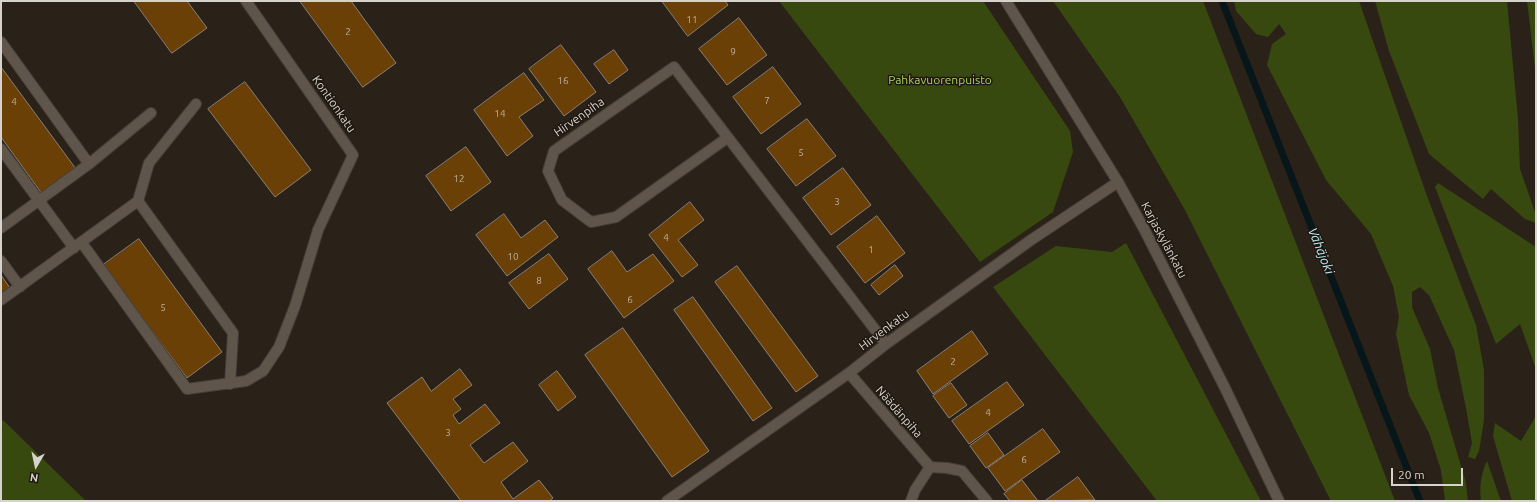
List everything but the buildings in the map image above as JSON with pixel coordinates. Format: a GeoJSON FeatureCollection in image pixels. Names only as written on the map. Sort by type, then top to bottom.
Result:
{"type":"FeatureCollection","features":[{"type":"Feature","properties":{"kind":"street","name":"Kontionkatu"},"geometry":{"type":"LineString","coordinates":[[230,384],[246,381],[263,371],[279,347],[295,306],[318,230],[353,154],[246,1]]}},
{"type":"Feature","properties":{"kind":"street","name":"Karjaskylänkatu"},"geometry":{"type":"LineString","coordinates":[[1006,1],[1118,182],[1144,229],[1225,388],[1279,501]]}},
{"type":"Feature","properties":{"kind":"street"},"geometry":{"type":"LineString","coordinates":[[1,42],[89,164]]}},
{"type":"Feature","properties":{"kind":"street","name":"Hirvenpiha"},"geometry":{"type":"LineString","coordinates":[[728,138],[616,217],[591,222],[562,200],[548,171],[554,151],[674,67],[886,344]]}},
{"type":"Feature","properties":{"kind":"street"},"geometry":{"type":"LineString","coordinates":[[1,300],[78,246],[138,201],[149,163],[196,104]]}},
{"type":"Feature","properties":{"kind":"street"},"geometry":{"type":"LineString","coordinates":[[1,228],[89,164],[151,114]]}},
{"type":"Feature","properties":{"kind":"street"},"geometry":{"type":"LineString","coordinates":[[1,149],[39,200],[78,246],[187,390],[230,384],[234,333],[138,201]]}},
{"type":"Feature","properties":{"kind":"street","name":"Hirvenkatu"},"geometry":{"type":"LineString","coordinates":[[667,501],[849,373],[886,344],[1030,240],[1118,182]]}},
{"type":"Feature","properties":{"kind":"street"},"geometry":{"type":"LineString","coordinates":[[1,261],[20,287]]}},
{"type":"Feature","properties":{"kind":"street","name":"Näädänpiha"},"geometry":{"type":"LineString","coordinates":[[849,373],[930,468]]}},
{"type":"Feature","properties":{"kind":"street"},"geometry":{"type":"LineString","coordinates":[[911,501],[915,490],[930,468],[947,468],[962,471],[987,501]]}},
{"type":"Feature","properties":{"kind":"green space","name":"Pahkavuorenpuisto"},"geometry":{"type":"Polygon","coordinates":[[[779,1],[983,1],[1070,131],[1073,152],[1053,212],[980,262],[779,1]]]}},
{"type":"Feature","properties":{"kind":"green space"},"geometry":{"type":"Polygon","coordinates":[[[1053,1],[1203,1],[1395,501],[1331,501],[1185,210],[1120,97],[1053,1]]]}},
{"type":"Feature","properties":{"kind":"green space"},"geometry":{"type":"Polygon","coordinates":[[[1234,1],[1359,1],[1427,196],[1476,325],[1484,370],[1484,420],[1479,451],[1475,459],[1468,457],[1472,443],[1454,350],[1429,295],[1420,287],[1412,292],[1412,307],[1430,349],[1438,388],[1466,483],[1468,501],[1445,501],[1441,470],[1429,433],[1409,395],[1396,334],[1399,317],[1393,286],[1371,234],[1326,180],[1267,65],[1272,44],[1286,34],[1279,24],[1268,37],[1256,34],[1236,11],[1234,1]]]}},
{"type":"Feature","properties":{"kind":"green space"},"geometry":{"type":"Polygon","coordinates":[[[1375,1],[1507,1],[1518,119],[1520,169],[1536,215],[1536,223],[1525,219],[1491,189],[1483,199],[1429,154],[1389,51],[1375,1]]]}},
{"type":"Feature","properties":{"kind":"green space"},"geometry":{"type":"Polygon","coordinates":[[[1527,1],[1536,1],[1536,76],[1527,1]]]}},
{"type":"Feature","properties":{"kind":"green space"},"geometry":{"type":"Polygon","coordinates":[[[1438,183],[1536,247],[1536,369],[1520,324],[1496,344],[1435,187],[1438,183]]]}},
{"type":"Feature","properties":{"kind":"green space"},"geometry":{"type":"Polygon","coordinates":[[[1126,243],[1261,501],[1157,501],[993,287],[1056,246],[1112,252],[1126,243]]]}},
{"type":"Feature","properties":{"kind":"green space"},"geometry":{"type":"Polygon","coordinates":[[[1536,416],[1536,501],[1512,501],[1493,436],[1495,423],[1521,441],[1536,416]]]}},
{"type":"Feature","properties":{"kind":"green space"},"geometry":{"type":"Polygon","coordinates":[[[1,420],[4,421],[86,501],[1,501],[1,420]]]}},
{"type":"Feature","properties":{"kind":"green space"},"geometry":{"type":"Polygon","coordinates":[[[1487,461],[1501,501],[1481,501],[1481,481],[1483,470],[1487,461]]]}},
{"type":"Feature","properties":{"kind":"waterway","name":"Vähäjoki"},"geometry":{"type":"LineString","coordinates":[[1222,1],[1420,501]]}}]}
